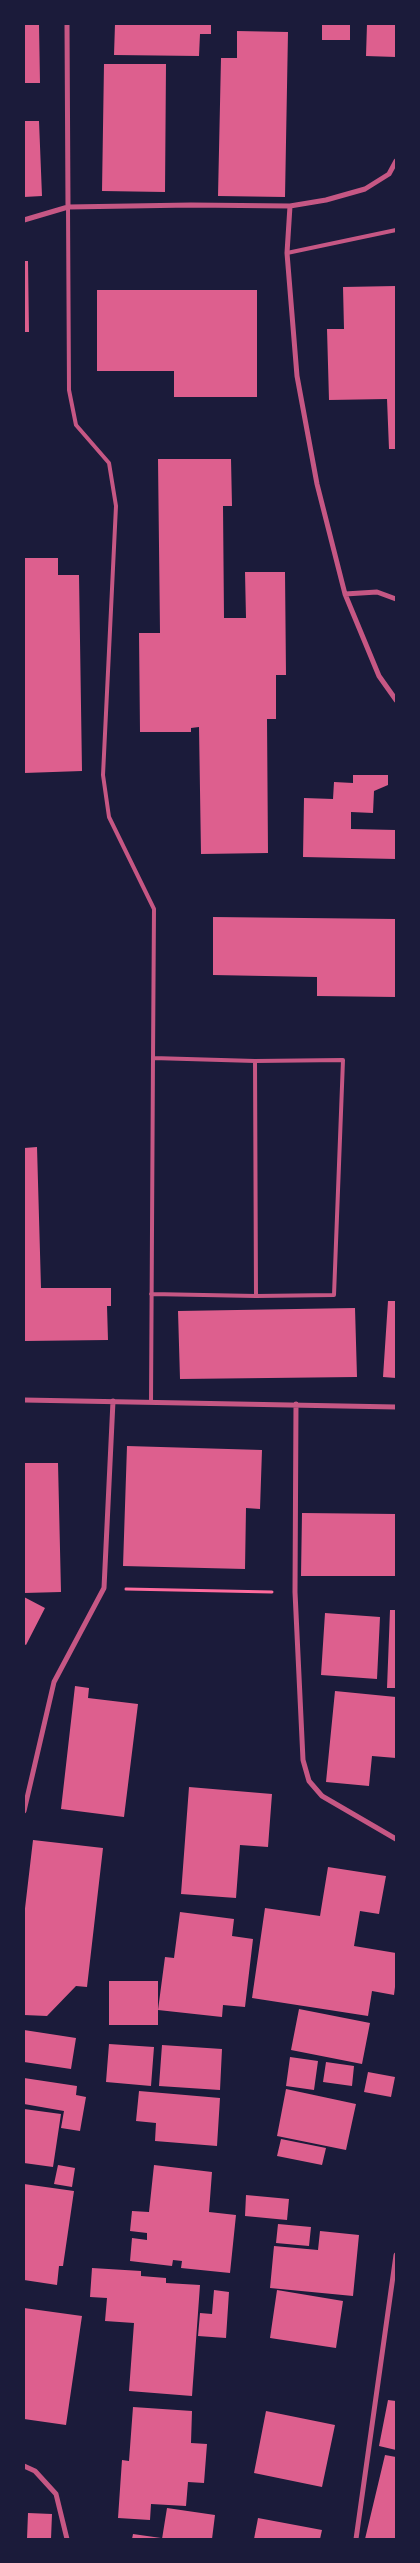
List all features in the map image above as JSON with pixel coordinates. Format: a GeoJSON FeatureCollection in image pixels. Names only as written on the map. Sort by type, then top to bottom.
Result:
{"type":"FeatureCollection","features":[{"type":"Feature","properties":{"kind":"street"},"geometry":{"type":"LineString","coordinates":[[67,24],[68,208]]}},
{"type":"Feature","properties":{"kind":"street"},"geometry":{"type":"LineString","coordinates":[[24,220],[68,208],[191,205],[290,206],[326,200],[365,189],[389,174],[396,161]]}},
{"type":"Feature","properties":{"kind":"street"},"geometry":{"type":"LineString","coordinates":[[290,206],[287,253],[297,376],[318,484],[345,594],[378,676],[396,700]]}},
{"type":"Feature","properties":{"kind":"street"},"geometry":{"type":"LineString","coordinates":[[345,594],[377,592],[396,599]]}},
{"type":"Feature","properties":{"kind":"street"},"geometry":{"type":"LineString","coordinates":[[24,1400],[396,1407]]}},
{"type":"Feature","properties":{"kind":"street"},"geometry":{"type":"LineString","coordinates":[[24,1811],[54,1682],[104,1588],[113,1401]]}},
{"type":"Feature","properties":{"kind":"street"},"geometry":{"type":"LineString","coordinates":[[296,1404],[295,1592],[303,1760],[309,1781],[322,1796],[396,1839]]}},
{"type":"Feature","properties":{"kind":"street"},"geometry":{"type":"LineString","coordinates":[[356,2539],[396,2255]]}},
{"type":"Feature","properties":{"kind":"street"},"geometry":{"type":"LineString","coordinates":[[24,2466],[35,2471],[56,2494],[66,2539]]}},
{"type":"Feature","properties":{"kind":"lane"},"geometry":{"type":"LineString","coordinates":[[68,208],[69,390],[76,425],[109,463],[116,506],[103,774],[109,817],[154,909],[151,1402]]}},
{"type":"Feature","properties":{"kind":"lane"},"geometry":{"type":"LineString","coordinates":[[287,253],[396,230]]}},
{"type":"Feature","properties":{"kind":"lane"},"geometry":{"type":"LineString","coordinates":[[151,1294],[334,1295],[342,1060],[255,1061],[153,1058]]}},
{"type":"Feature","properties":{"kind":"lane"},"geometry":{"type":"LineString","coordinates":[[255,1061],[256,1296]]}},
{"type":"Feature","properties":{"kind":"path"},"geometry":{"type":"LineString","coordinates":[[104,1588],[295,1592]]}},
{"type":"Feature","properties":{"kind":"building"},"geometry":{"type":"Polygon","coordinates":[[[24,24],[39,24],[40,83],[24,83],[24,24]]]}},
{"type":"Feature","properties":{"kind":"building"},"geometry":{"type":"Polygon","coordinates":[[[115,24],[211,24],[211,34],[200,34],[199,56],[114,55],[115,24]]]}},
{"type":"Feature","properties":{"kind":"building"},"geometry":{"type":"Polygon","coordinates":[[[322,24],[350,24],[350,40],[322,40],[322,24]]]}},
{"type":"Feature","properties":{"kind":"building"},"geometry":{"type":"Polygon","coordinates":[[[367,24],[396,24],[396,57],[366,56],[367,24]]]}},
{"type":"Feature","properties":{"kind":"building"},"geometry":{"type":"Polygon","coordinates":[[[237,31],[288,32],[285,197],[218,196],[221,58],[237,58],[237,31]]]}},
{"type":"Feature","properties":{"kind":"building"},"geometry":{"type":"Polygon","coordinates":[[[104,64],[166,64],[165,192],[102,191],[104,64]]]}},
{"type":"Feature","properties":{"kind":"building"},"geometry":{"type":"Polygon","coordinates":[[[24,121],[39,121],[42,196],[24,197],[24,121]]]}},
{"type":"Feature","properties":{"kind":"building"},"geometry":{"type":"Polygon","coordinates":[[[24,261],[28,261],[29,332],[24,332],[24,261]]]}},
{"type":"Feature","properties":{"kind":"building"},"geometry":{"type":"Polygon","coordinates":[[[396,286],[396,449],[389,449],[387,399],[329,400],[327,329],[344,329],[343,287],[396,286]]]}},
{"type":"Feature","properties":{"kind":"building"},"geometry":{"type":"Polygon","coordinates":[[[97,290],[257,290],[257,397],[174,397],[174,371],[97,371],[97,290]]]}},
{"type":"Feature","properties":{"kind":"building"},"geometry":{"type":"Polygon","coordinates":[[[158,459],[231,459],[232,506],[223,506],[224,618],[246,618],[245,572],[285,572],[286,675],[276,675],[276,719],[267,719],[268,853],[201,854],[199,727],[191,728],[191,732],[140,732],[139,633],[160,633],[158,459]]]}},
{"type":"Feature","properties":{"kind":"building"},"geometry":{"type":"Polygon","coordinates":[[[24,558],[58,558],[58,575],[79,575],[82,771],[24,773],[24,558]]]}},
{"type":"Feature","properties":{"kind":"building"},"geometry":{"type":"Polygon","coordinates":[[[353,775],[388,775],[388,785],[374,791],[373,813],[351,812],[351,829],[396,830],[396,859],[303,857],[304,798],[333,799],[334,782],[353,783],[353,775]]]}},
{"type":"Feature","properties":{"kind":"building"},"geometry":{"type":"Polygon","coordinates":[[[213,917],[396,919],[396,997],[317,996],[317,977],[213,975],[213,917]]]}},
{"type":"Feature","properties":{"kind":"building"},"geometry":{"type":"Polygon","coordinates":[[[37,1147],[41,1288],[111,1288],[111,1306],[107,1306],[108,1340],[24,1341],[24,1148],[37,1147]]]}},
{"type":"Feature","properties":{"kind":"building"},"geometry":{"type":"Polygon","coordinates":[[[388,1301],[396,1301],[396,1378],[383,1377],[388,1301]]]}},
{"type":"Feature","properties":{"kind":"building"},"geometry":{"type":"Polygon","coordinates":[[[355,1308],[357,1377],[180,1379],[178,1311],[355,1308]]]}},
{"type":"Feature","properties":{"kind":"building"},"geometry":{"type":"Polygon","coordinates":[[[127,1446],[262,1450],[260,1509],[246,1508],[245,1569],[123,1566],[127,1446]]]}},
{"type":"Feature","properties":{"kind":"building"},"geometry":{"type":"Polygon","coordinates":[[[24,1463],[58,1463],[61,1592],[24,1593],[24,1463]]]}},
{"type":"Feature","properties":{"kind":"building"},"geometry":{"type":"Polygon","coordinates":[[[302,1513],[396,1514],[396,1576],[301,1576],[302,1513]]]}},
{"type":"Feature","properties":{"kind":"building"},"geometry":{"type":"Polygon","coordinates":[[[24,1597],[45,1608],[26,1645],[24,1644],[24,1597]]]}},
{"type":"Feature","properties":{"kind":"building"},"geometry":{"type":"Polygon","coordinates":[[[390,1610],[396,1610],[396,1688],[387,1688],[390,1610]]]}},
{"type":"Feature","properties":{"kind":"building"},"geometry":{"type":"Polygon","coordinates":[[[325,1613],[380,1617],[377,1679],[321,1675],[325,1613]]]}},
{"type":"Feature","properties":{"kind":"building"},"geometry":{"type":"Polygon","coordinates":[[[75,1686],[89,1688],[88,1698],[138,1704],[124,1817],[61,1809],[75,1686]]]}},
{"type":"Feature","properties":{"kind":"building"},"geometry":{"type":"Polygon","coordinates":[[[335,1691],[396,1697],[396,1758],[372,1756],[369,1786],[326,1782],[335,1691]]]}},
{"type":"Feature","properties":{"kind":"building"},"geometry":{"type":"Polygon","coordinates":[[[189,1787],[272,1794],[268,1847],[240,1845],[236,1898],[181,1894],[189,1787]]]}},
{"type":"Feature","properties":{"kind":"building"},"geometry":{"type":"Polygon","coordinates":[[[33,1840],[103,1848],[87,1987],[76,1986],[47,2016],[24,2015],[24,1917],[33,1840]]]}},
{"type":"Feature","properties":{"kind":"building"},"geometry":{"type":"Polygon","coordinates":[[[328,1867],[386,1876],[379,1914],[360,1911],[354,1946],[396,1953],[394,1995],[372,1991],[368,2016],[252,1998],[265,1908],[320,1916],[328,1867]]]}},
{"type":"Feature","properties":{"kind":"building"},"geometry":{"type":"Polygon","coordinates":[[[180,1912],[234,1919],[232,1936],[253,1939],[245,2007],[223,2005],[222,2017],[158,2010],[165,1957],[174,1958],[180,1912]]]}},
{"type":"Feature","properties":{"kind":"building"},"geometry":{"type":"Polygon","coordinates":[[[109,1981],[158,1981],[158,2025],[109,2025],[109,1981]]]}},
{"type":"Feature","properties":{"kind":"building"},"geometry":{"type":"Polygon","coordinates":[[[299,2009],[370,2023],[362,2064],[291,2050],[299,2009]]]}},
{"type":"Feature","properties":{"kind":"building"},"geometry":{"type":"Polygon","coordinates":[[[24,2030],[76,2038],[71,2069],[24,2062],[24,2030]]]}},
{"type":"Feature","properties":{"kind":"building"},"geometry":{"type":"Polygon","coordinates":[[[109,2044],[154,2047],[151,2086],[106,2082],[109,2044]]]}},
{"type":"Feature","properties":{"kind":"building"},"geometry":{"type":"Polygon","coordinates":[[[162,2045],[222,2049],[220,2090],[159,2086],[162,2045]]]}},
{"type":"Feature","properties":{"kind":"building"},"geometry":{"type":"Polygon","coordinates":[[[290,2057],[318,2061],[314,2090],[286,2086],[290,2057]]]}},
{"type":"Feature","properties":{"kind":"building"},"geometry":{"type":"Polygon","coordinates":[[[326,2062],[354,2066],[352,2086],[323,2082],[326,2062]]]}},
{"type":"Feature","properties":{"kind":"building"},"geometry":{"type":"Polygon","coordinates":[[[368,2072],[395,2077],[391,2097],[364,2092],[368,2072]]]}},
{"type":"Feature","properties":{"kind":"building"},"geometry":{"type":"Polygon","coordinates":[[[24,2078],[77,2086],[76,2095],[86,2097],[80,2131],[61,2128],[64,2111],[24,2104],[24,2078]]]}},
{"type":"Feature","properties":{"kind":"building"},"geometry":{"type":"Polygon","coordinates":[[[286,2089],[356,2104],[346,2150],[277,2136],[286,2089]]]}},
{"type":"Feature","properties":{"kind":"building"},"geometry":{"type":"Polygon","coordinates":[[[139,2091],[220,2098],[217,2146],[155,2141],[156,2123],[136,2121],[139,2091]]]}},
{"type":"Feature","properties":{"kind":"building"},"geometry":{"type":"Polygon","coordinates":[[[24,2109],[61,2114],[53,2167],[24,2163],[24,2109]]]}},
{"type":"Feature","properties":{"kind":"building"},"geometry":{"type":"Polygon","coordinates":[[[281,2139],[326,2148],[322,2165],[277,2156],[281,2139]]]}},
{"type":"Feature","properties":{"kind":"building"},"geometry":{"type":"Polygon","coordinates":[[[58,2165],[75,2168],[72,2187],[54,2184],[58,2165]]]}},
{"type":"Feature","properties":{"kind":"building"},"geometry":{"type":"Polygon","coordinates":[[[154,2165],[212,2172],[209,2212],[236,2215],[230,2273],[181,2268],[182,2261],[173,2260],[172,2266],[130,2261],[132,2238],[147,2240],[147,2233],[130,2231],[132,2211],[149,2212],[154,2165]]]}},
{"type":"Feature","properties":{"kind":"building"},"geometry":{"type":"Polygon","coordinates":[[[24,2184],[74,2191],[63,2266],[59,2266],[57,2285],[24,2280],[24,2184]]]}},
{"type":"Feature","properties":{"kind":"building"},"geometry":{"type":"Polygon","coordinates":[[[246,2195],[289,2199],[287,2220],[245,2216],[246,2195]]]}},
{"type":"Feature","properties":{"kind":"building"},"geometry":{"type":"Polygon","coordinates":[[[278,2224],[311,2227],[309,2246],[276,2243],[278,2224]]]}},
{"type":"Feature","properties":{"kind":"building"},"geometry":{"type":"Polygon","coordinates":[[[320,2231],[359,2235],[353,2296],[270,2288],[274,2246],[318,2250],[320,2231]]]}},
{"type":"Feature","properties":{"kind":"building"},"geometry":{"type":"Polygon","coordinates":[[[92,2268],[141,2271],[141,2276],[166,2278],[166,2283],[200,2285],[192,2396],[129,2391],[134,2323],[105,2321],[107,2298],[90,2297],[92,2268]]]}},
{"type":"Feature","properties":{"kind":"building"},"geometry":{"type":"Polygon","coordinates":[[[214,2290],[229,2292],[226,2338],[198,2336],[200,2313],[212,2314],[214,2290]]]}},
{"type":"Feature","properties":{"kind":"building"},"geometry":{"type":"Polygon","coordinates":[[[277,2290],[343,2301],[336,2348],[270,2338],[277,2290]]]}},
{"type":"Feature","properties":{"kind":"building"},"geometry":{"type":"Polygon","coordinates":[[[24,2308],[82,2316],[66,2425],[24,2419],[24,2308]]]}},
{"type":"Feature","properties":{"kind":"building"},"geometry":{"type":"Polygon","coordinates":[[[388,2400],[396,2401],[396,2450],[379,2446],[388,2400]]]}},
{"type":"Feature","properties":{"kind":"building"},"geometry":{"type":"Polygon","coordinates":[[[133,2407],[192,2411],[191,2443],[207,2444],[204,2483],[188,2482],[186,2506],[151,2504],[150,2520],[118,2518],[122,2460],[129,2461],[133,2407]]]}},
{"type":"Feature","properties":{"kind":"building"},"geometry":{"type":"Polygon","coordinates":[[[266,2411],[335,2425],[322,2487],[254,2473],[266,2411]]]}},
{"type":"Feature","properties":{"kind":"building"},"geometry":{"type":"Polygon","coordinates":[[[385,2455],[396,2457],[396,2539],[365,2539],[385,2455]]]}},
{"type":"Feature","properties":{"kind":"building"},"geometry":{"type":"Polygon","coordinates":[[[167,2508],[215,2515],[212,2539],[162,2539],[167,2508]]]}},
{"type":"Feature","properties":{"kind":"building"},"geometry":{"type":"Polygon","coordinates":[[[28,2513],[52,2514],[51,2539],[27,2539],[28,2513]]]}},
{"type":"Feature","properties":{"kind":"building"},"geometry":{"type":"Polygon","coordinates":[[[258,2518],[322,2530],[320,2539],[254,2539],[258,2518]]]}},
{"type":"Feature","properties":{"kind":"building"},"geometry":{"type":"Polygon","coordinates":[[[133,2534],[161,2538],[161,2539],[132,2539],[133,2534]]]}}]}
